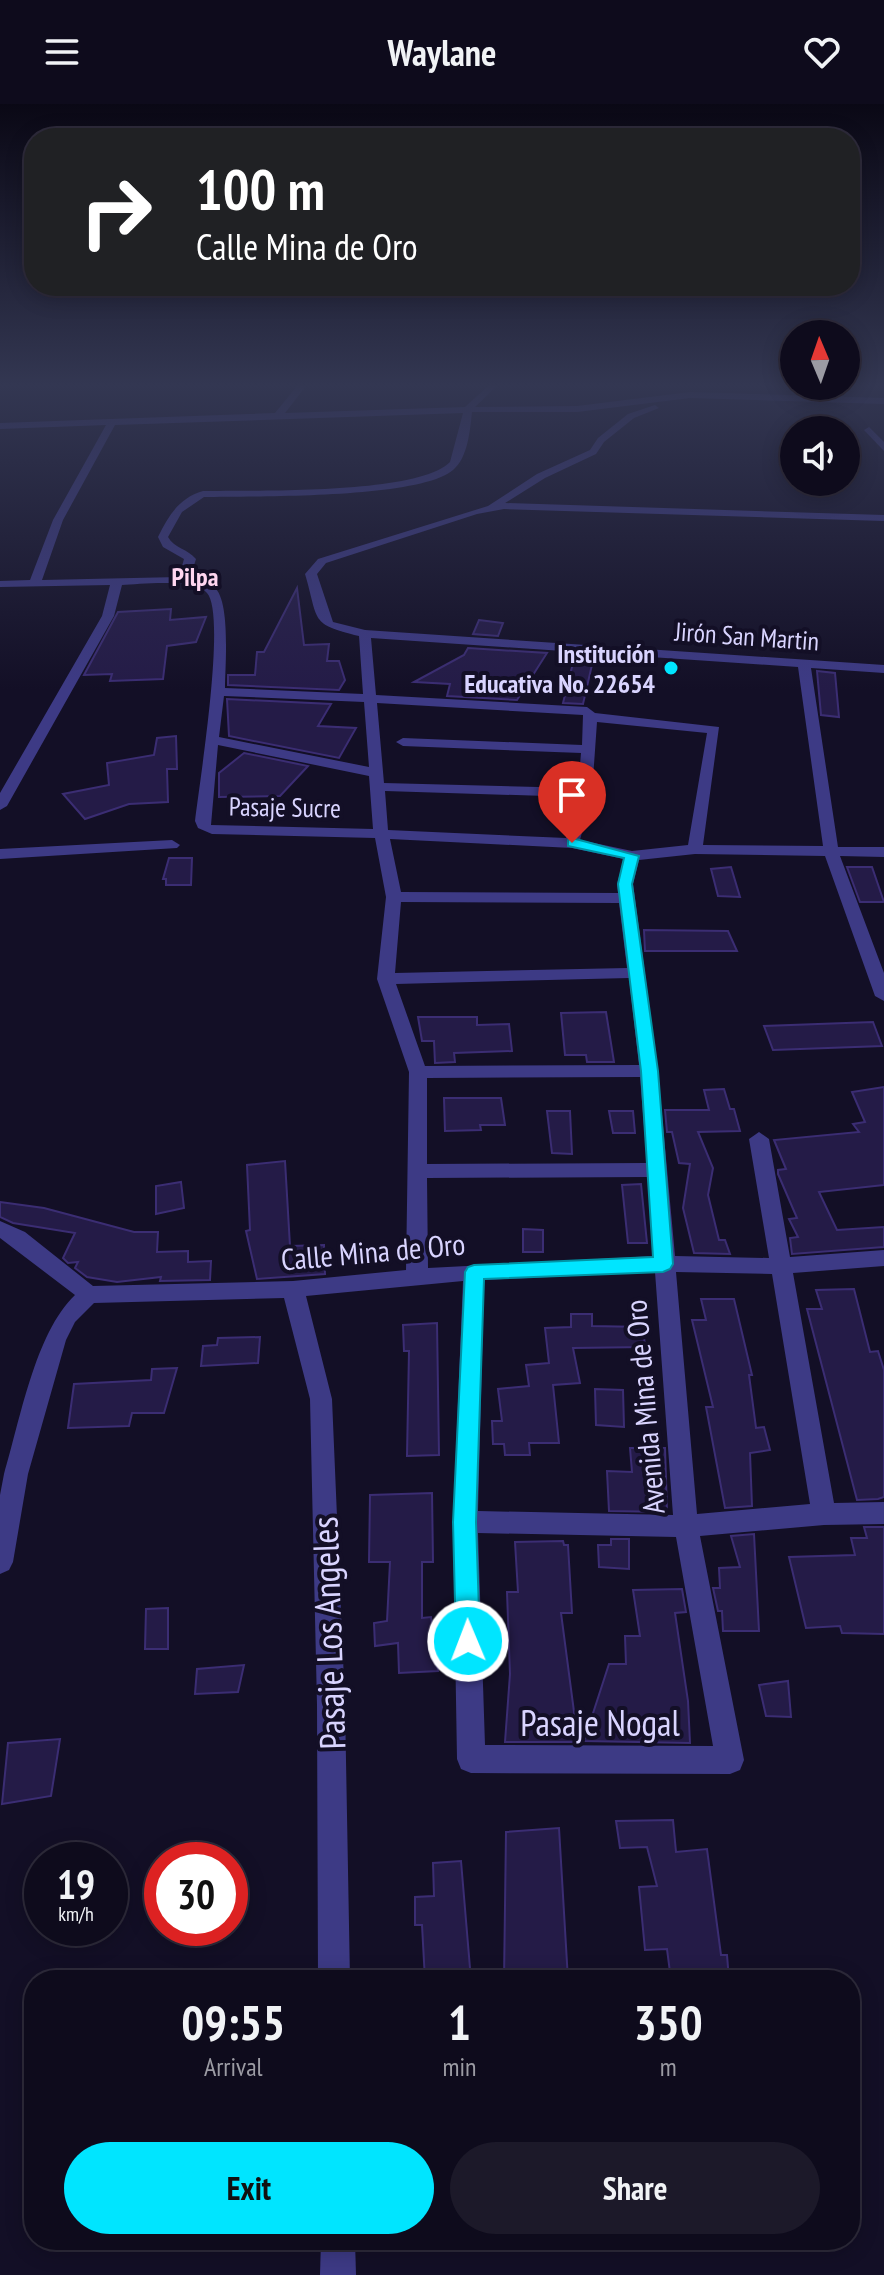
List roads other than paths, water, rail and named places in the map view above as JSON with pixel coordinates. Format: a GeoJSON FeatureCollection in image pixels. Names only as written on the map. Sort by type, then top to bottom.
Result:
{"type":"FeatureCollection","features":[{"type":"Feature","properties":{"kind":"street"},"geometry":{"type":"LineString","coordinates":[[35,583],[58,520],[76,487]]}},
{"type":"Feature","properties":{"kind":"street"},"geometry":{"type":"LineString","coordinates":[[0,584],[184,580],[190,559],[167,545],[163,537],[180,505],[189,498],[203,494],[352,487]]}},
{"type":"Feature","properties":{"kind":"street"},"geometry":{"type":"LineString","coordinates":[[490,508],[523,487]]}},
{"type":"Feature","properties":{"kind":"street"},"geometry":{"type":"LineString","coordinates":[[490,508],[563,506],[884,518]]}},
{"type":"Feature","properties":{"kind":"street","name":"Jirón San Martin"},"geometry":{"type":"LineString","coordinates":[[490,508],[322,561],[311,574],[324,619],[329,625],[365,634],[884,669]]}},
{"type":"Feature","properties":{"kind":"street","name":"Pasaje Sucre"},"geometry":{"type":"LineString","coordinates":[[184,580],[209,588],[215,595],[219,621],[218,692],[202,821],[205,828],[572,843],[632,856],[695,849],[884,852]]}},
{"type":"Feature","properties":{"kind":"street"},"geometry":{"type":"LineString","coordinates":[[0,806],[108,616],[117,582]]}},
{"type":"Feature","properties":{"kind":"street"},"geometry":{"type":"LineString","coordinates":[[365,634],[381,833],[394,897],[386,979],[418,1072],[420,1171],[417,1276]]}},
{"type":"Feature","properties":{"kind":"street"},"geometry":{"type":"LineString","coordinates":[[804,664],[831,851],[884,996]]}},
{"type":"Feature","properties":{"kind":"street"},"geometry":{"type":"LineString","coordinates":[[218,692],[371,701],[499,704],[587,711],[591,717],[585,793],[572,843]]}},
{"type":"Feature","properties":{"kind":"street"},"geometry":{"type":"LineString","coordinates":[[591,717],[714,730],[695,849]]}},
{"type":"Feature","properties":{"kind":"street"},"geometry":{"type":"LineString","coordinates":[[213,740],[377,780],[585,793]]}},
{"type":"Feature","properties":{"kind":"street"},"geometry":{"type":"LineString","coordinates":[[403,742],[588,749]]}},
{"type":"Feature","properties":{"kind":"street"},"geometry":{"type":"LineString","coordinates":[[0,854],[172,845]]}},
{"type":"Feature","properties":{"kind":"street","name":"Avenida Mina de Oro"},"geometry":{"type":"LineString","coordinates":[[632,856],[627,866],[627,898],[634,973],[649,1071],[686,1526],[730,1760]]}},
{"type":"Feature","properties":{"kind":"street"},"geometry":{"type":"LineString","coordinates":[[394,897],[627,898]]}},
{"type":"Feature","properties":{"kind":"street"},"geometry":{"type":"LineString","coordinates":[[386,979],[634,973]]}},
{"type":"Feature","properties":{"kind":"street"},"geometry":{"type":"LineString","coordinates":[[418,1072],[649,1071]]}},
{"type":"Feature","properties":{"kind":"street"},"geometry":{"type":"LineString","coordinates":[[759,1139],[824,1514]]}},
{"type":"Feature","properties":{"kind":"street"},"geometry":{"type":"LineString","coordinates":[[420,1171],[656,1170]]}},
{"type":"Feature","properties":{"kind":"street"},"geometry":{"type":"LineString","coordinates":[[0,1229],[27,1245],[89,1295],[67,1316],[55,1340],[16,1474],[0,1562]]}},
{"type":"Feature","properties":{"kind":"street","name":"Calle Mina de Oro"},"geometry":{"type":"LineString","coordinates":[[89,1295],[293,1289],[474,1272],[663,1264],[782,1266],[884,1258]]}},
{"type":"Feature","properties":{"kind":"street"},"geometry":{"type":"LineString","coordinates":[[474,1272],[465,1522],[686,1526],[824,1514],[884,1513]]}},
{"type":"Feature","properties":{"kind":"street","name":"Pasaje Los Angeles"},"geometry":{"type":"LineString","coordinates":[[293,1289],[321,1399],[331,1705],[334,1970]]}},
{"type":"Feature","properties":{"kind":"street","name":"Pasaje Nogal"},"geometry":{"type":"LineString","coordinates":[[465,1522],[471,1759],[730,1760]]}},
{"type":"Feature","properties":{"kind":"street"},"geometry":{"type":"LineString","coordinates":[[338,2250],[338,2275]]}},
{"type":"Feature","properties":{"kind":"place","name":"Institución Educativa No. 22654"},"geometry":{"type":"Point","coordinates":[671,668]}},
{"type":"Feature","properties":{"kind":"district","name":"Pilpa"},"geometry":{"type":"Point","coordinates":[195,576]}}]}
